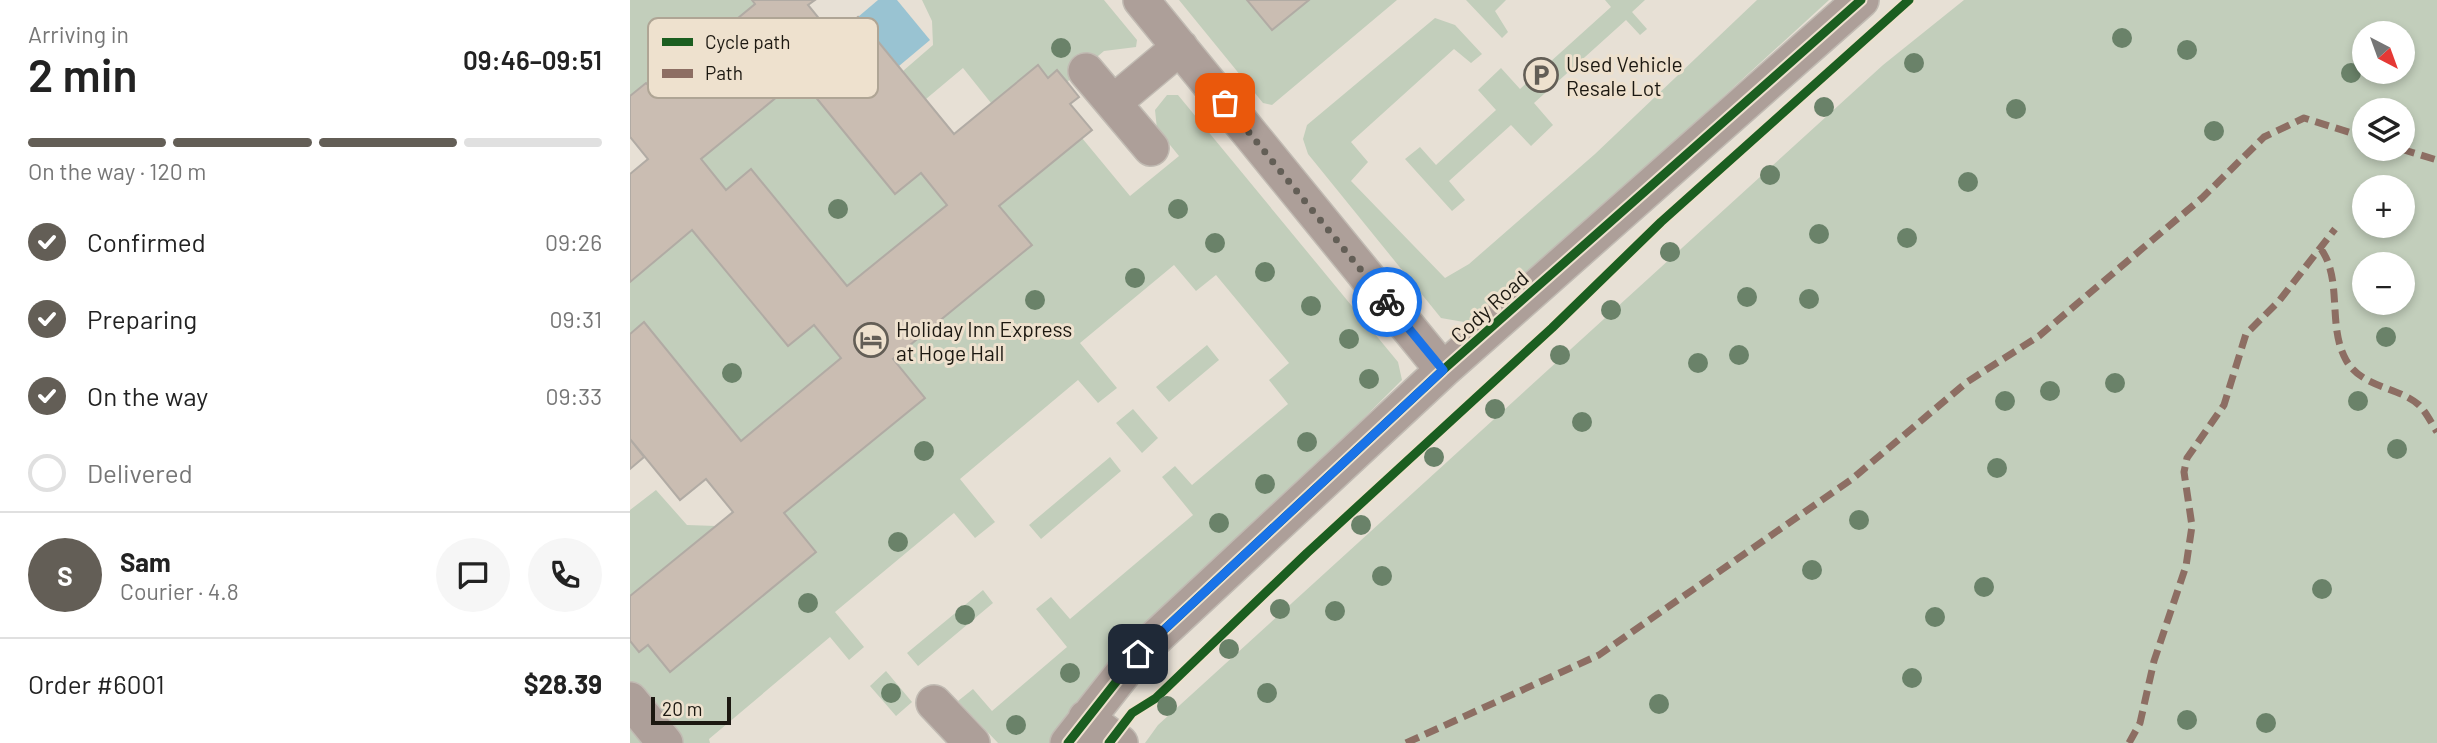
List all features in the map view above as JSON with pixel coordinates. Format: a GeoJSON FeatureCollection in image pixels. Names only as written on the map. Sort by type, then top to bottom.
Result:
{"type":"FeatureCollection","features":[{"type":"Feature","properties":{"kind":"street"},"geometry":{"type":"LineString","coordinates":[[1141,0],[1443,370]]}},
{"type":"Feature","properties":{"kind":"street","name":"Cody Road"},"geometry":{"type":"LineString","coordinates":[[1077,730],[1138,654],[1443,370],[1861,0]]}},
{"type":"Feature","properties":{"kind":"street"},"geometry":{"type":"LineString","coordinates":[[1113,103],[1180,47]]}},
{"type":"Feature","properties":{"kind":"street"},"geometry":{"type":"LineString","coordinates":[[1086,71],[1151,148]]}},
{"type":"Feature","properties":{"kind":"street"},"geometry":{"type":"LineString","coordinates":[[630,700],[665,743]]}},
{"type":"Feature","properties":{"kind":"street"},"geometry":{"type":"LineString","coordinates":[[934,703],[972,743]]}},
{"type":"Feature","properties":{"kind":"street"},"geometry":{"type":"LineString","coordinates":[[1077,730],[1120,743]]}},
{"type":"Feature","properties":{"kind":"green space"},"geometry":{"type":"Polygon","coordinates":[[[630,0],[752,0],[755,4],[738,18],[648,18],[648,85],[646,83],[630,96],[630,0]]]}},
{"type":"Feature","properties":{"kind":"green space"},"geometry":{"type":"Polygon","coordinates":[[[922,0],[1104,0],[1137,40],[1136,47],[1104,51],[1067,82],[1057,71],[1048,78],[1038,65],[991,103],[963,68],[926,99],[903,71],[933,45],[932,21],[922,0]]]}},
{"type":"Feature","properties":{"kind":"green space"},"geometry":{"type":"Polygon","coordinates":[[[1179,0],[1397,0],[1272,105],[1263,103],[1179,0]]]}},
{"type":"Feature","properties":{"kind":"green space"},"geometry":{"type":"Polygon","coordinates":[[[1466,0],[1506,0],[1495,11],[1508,32],[1502,38],[1466,0]]]}},
{"type":"Feature","properties":{"kind":"green space"},"geometry":{"type":"Polygon","coordinates":[[[1605,0],[1645,0],[1632,12],[1647,29],[1640,35],[1626,20],[1534,103],[1553,125],[1531,146],[1511,125],[1449,181],[1465,200],[1452,211],[1405,159],[1420,147],[1436,165],[1496,110],[1478,90],[1501,68],[1520,89],[1611,7],[1605,0]]]}},
{"type":"Feature","properties":{"kind":"green space"},"geometry":{"type":"Polygon","coordinates":[[[1757,0],[1829,0],[1475,324],[1441,318],[1308,154],[1303,139],[1307,125],[1435,18],[1455,25],[1482,54],[1471,63],[1454,49],[1351,142],[1368,162],[1351,181],[1445,278],[1469,264],[1595,154],[1757,0]]]}},
{"type":"Feature","properties":{"kind":"green space"},"geometry":{"type":"Polygon","coordinates":[[[1964,0],[2437,0],[2437,743],[1145,743],[1158,725],[1883,65],[1964,0]]]}},
{"type":"Feature","properties":{"kind":"green space"},"geometry":{"type":"Polygon","coordinates":[[[1167,95],[1178,95],[1398,362],[1402,380],[1175,606],[1049,743],[998,743],[958,701],[973,689],[992,711],[1067,647],[1036,609],[1051,597],[1070,619],[1193,515],[1162,477],[1175,466],[1192,485],[1288,404],[1269,380],[1289,363],[1216,275],[1196,291],[1174,265],[1080,343],[1117,388],[1098,403],[1078,380],[960,479],[995,522],[975,538],[954,513],[835,612],[864,647],[849,660],[830,637],[709,739],[710,743],[630,743],[630,641],[648,645],[670,671],[816,552],[784,513],[924,398],[893,359],[1031,245],[999,206],[1082,138],[1130,196],[1179,156],[1157,129],[1155,110],[1167,95]]]}},
{"type":"Feature","properties":{"kind":"green space"},"geometry":{"type":"Polygon","coordinates":[[[776,98],[816,98],[895,194],[921,173],[947,205],[847,286],[751,170],[726,190],[701,159],[776,98]]]}},
{"type":"Feature","properties":{"kind":"green space"},"geometry":{"type":"Polygon","coordinates":[[[692,230],[788,346],[814,325],[841,358],[741,441],[644,322],[630,334],[630,282],[692,230]]]}},
{"type":"Feature","properties":{"kind":"green space"},"geometry":{"type":"Polygon","coordinates":[[[1207,345],[1219,360],[1169,402],[1156,387],[1207,345]]]}},
{"type":"Feature","properties":{"kind":"green space"},"geometry":{"type":"Polygon","coordinates":[[[1133,409],[1158,438],[1142,453],[1116,423],[1133,409]]]}},
{"type":"Feature","properties":{"kind":"green space"},"geometry":{"type":"Polygon","coordinates":[[[1110,457],[1121,471],[1041,539],[1029,525],[1110,457]]]}},
{"type":"Feature","properties":{"kind":"green space"},"geometry":{"type":"Polygon","coordinates":[[[656,490],[687,525],[716,526],[630,596],[630,510],[656,490]]]}},
{"type":"Feature","properties":{"kind":"green space"},"geometry":{"type":"Polygon","coordinates":[[[983,590],[993,603],[918,666],[907,653],[983,590]]]}},
{"type":"Feature","properties":{"kind":"green space"},"geometry":{"type":"Polygon","coordinates":[[[886,671],[912,702],[896,716],[870,686],[886,671]]]}},
{"type":"Feature","properties":{"kind":"water"},"geometry":{"type":"Polygon","coordinates":[[[878,0],[897,0],[930,40],[899,66],[878,41],[878,18],[858,17],[878,0]]]}},
{"type":"Feature","properties":{"kind":"building","name":"Holiday Inn Express at Hoge Hall"},"geometry":{"type":"Polygon","coordinates":[[[752,0],[815,0],[808,5],[819,18],[738,18],[755,4],[752,0]]]}},
{"type":"Feature","properties":{"kind":"building"},"geometry":{"type":"Polygon","coordinates":[[[1247,0],[1309,0],[1272,30],[1247,0]]]}},
{"type":"Feature","properties":{"kind":"building","name":"Holiday Inn Express at Hoge Hall"},"geometry":{"type":"Polygon","coordinates":[[[878,41],[954,134],[1038,65],[1048,78],[1057,70],[1067,82],[1079,97],[1070,104],[1092,130],[999,206],[1032,245],[893,359],[925,398],[784,513],[816,552],[670,672],[648,645],[639,652],[630,641],[630,596],[733,512],[706,479],[680,500],[630,439],[630,334],[644,322],[741,441],[841,358],[814,325],[788,346],[692,230],[630,282],[630,174],[648,159],[630,137],[630,96],[646,83],[648,98],[776,98],[701,159],[726,190],[751,169],[847,286],[947,205],[921,173],[895,194],[816,98],[878,98],[878,41]]]}},
{"type":"Feature","properties":{"kind":"building"},"geometry":{"type":"Polygon","coordinates":[[[630,439],[644,457],[630,469],[630,439]]]}},
{"type":"Feature","properties":{"kind":"marked path"},"geometry":{"type":"LineString","coordinates":[[1406,743],[1599,655],[1852,479],[1967,382],[2039,336],[2202,198],[2264,137],[2304,118],[2352,133]]}},
{"type":"Feature","properties":{"kind":"marked path"},"geometry":{"type":"LineString","coordinates":[[2415,153],[2437,160]]}},
{"type":"Feature","properties":{"kind":"marked path"},"geometry":{"type":"LineString","coordinates":[[2129,743],[2140,723],[2154,661],[2186,566],[2192,526],[2184,472],[2187,458],[2224,405],[2246,334],[2279,301],[2335,229]]}},
{"type":"Feature","properties":{"kind":"marked path"},"geometry":{"type":"LineString","coordinates":[[2321,249],[2332,275],[2337,333],[2346,360],[2370,382],[2401,394],[2419,405],[2437,432]]}},
{"type":"Feature","properties":{"kind":"cycle path"},"geometry":{"type":"LineString","coordinates":[[1068,743],[1138,654],[1443,370],[1861,0]]}},
{"type":"Feature","properties":{"kind":"cycle path"},"geometry":{"type":"LineString","coordinates":[[1109,743],[1132,713],[1156,698],[1307,553],[1552,328],[1661,222],[1909,0]]}},
{"type":"Feature","properties":{"kind":"way so far"},"geometry":{"type":"LineString","coordinates":[[1225,103],[1387,302]]}},
{"type":"Feature","properties":{"kind":"place","name":"Used Vehicle Resale Lot"},"geometry":{"type":"Point","coordinates":[1541,75]}},
{"type":"Feature","properties":{"kind":"place","name":"Holiday Inn Express at Hoge Hall"},"geometry":{"type":"Point","coordinates":[871,340]}},
{"type":"Feature","properties":{"kind":"route"},"geometry":{"type":"LineString","coordinates":[[1138,654],[1443,370],[1387,302]]}}]}
